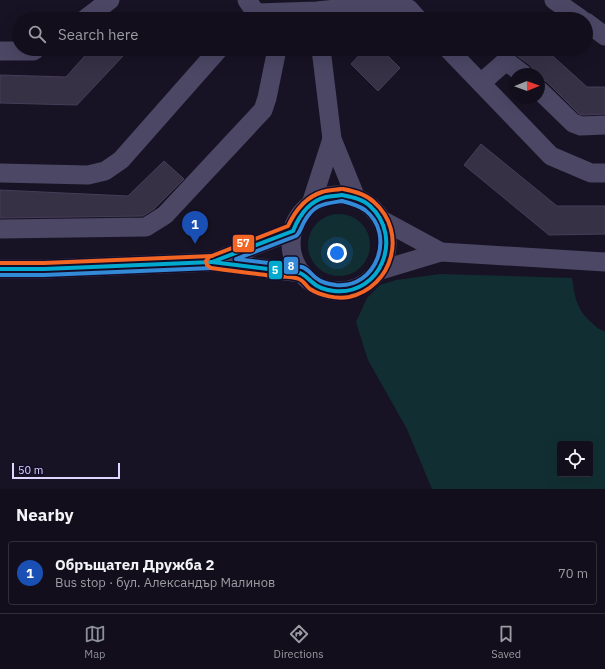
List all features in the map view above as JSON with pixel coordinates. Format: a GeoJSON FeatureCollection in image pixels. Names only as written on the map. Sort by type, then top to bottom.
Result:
{"type":"FeatureCollection","features":[{"type":"Feature","properties":{"kind":"street"},"geometry":{"type":"LineString","coordinates":[[94,12],[110,0]]}},
{"type":"Feature","properties":{"kind":"street"},"geometry":{"type":"LineString","coordinates":[[554,0],[571,12]]}},
{"type":"Feature","properties":{"kind":"street"},"geometry":{"type":"LineString","coordinates":[[307,12],[373,5],[413,10]]}},
{"type":"Feature","properties":{"kind":"street"},"geometry":{"type":"LineString","coordinates":[[593,27],[605,36]]}},
{"type":"Feature","properties":{"kind":"street"},"geometry":{"type":"LineString","coordinates":[[0,51],[12,51]]}},
{"type":"Feature","properties":{"kind":"street"},"geometry":{"type":"LineString","coordinates":[[0,173],[88,175],[105,171],[121,160],[213,56]]}},
{"type":"Feature","properties":{"kind":"street"},"geometry":{"type":"LineString","coordinates":[[0,229],[146,227],[165,215],[263,110],[276,56]]}},
{"type":"Feature","properties":{"kind":"street"},"geometry":{"type":"LineString","coordinates":[[322,56],[332,139],[356,198]]}},
{"type":"Feature","properties":{"kind":"street"},"geometry":{"type":"LineString","coordinates":[[455,56],[551,156],[591,173],[605,173]]}},
{"type":"Feature","properties":{"kind":"street"},"geometry":{"type":"LineString","coordinates":[[481,83],[506,61],[515,68]]}},
{"type":"Feature","properties":{"kind":"street"},"geometry":{"type":"LineString","coordinates":[[545,96],[573,123],[581,126],[605,126]]}},
{"type":"Feature","properties":{"kind":"street"},"geometry":{"type":"LineString","coordinates":[[312,204],[332,139]]}},
{"type":"Feature","properties":{"kind":"street"},"geometry":{"type":"LineString","coordinates":[[342,195],[356,198],[369,205],[382,220],[387,236],[387,250],[384,261],[372,278],[357,288],[345,291],[322,288],[314,284],[302,273],[296,264],[292,253],[291,243],[296,222],[301,214],[312,204],[326,197],[342,195]]}},
{"type":"Feature","properties":{"kind":"street"},"geometry":{"type":"LineString","coordinates":[[382,220],[441,252]]}},
{"type":"Feature","properties":{"kind":"street"},"geometry":{"type":"LineString","coordinates":[[212,262],[293,231]]}},
{"type":"Feature","properties":{"kind":"street"},"geometry":{"type":"LineString","coordinates":[[378,271],[441,252],[605,262]]}},
{"type":"Feature","properties":{"kind":"street"},"geometry":{"type":"LineString","coordinates":[[0,269],[44,269],[212,262],[302,273]]}},
{"type":"Feature","properties":{"kind":"green space"},"geometry":{"type":"Polygon","coordinates":[[[339,214],[351,216],[361,223],[368,233],[370,245],[368,257],[361,267],[351,274],[339,276],[327,274],[317,267],[310,257],[308,245],[310,233],[317,223],[327,216],[339,214]]]}},
{"type":"Feature","properties":{"kind":"green space"},"geometry":{"type":"Polygon","coordinates":[[[440,274],[572,278],[575,297],[579,308],[596,327],[605,331],[605,489],[432,489],[407,429],[368,360],[356,322],[367,298],[380,285],[396,280],[440,274]]]}},
{"type":"Feature","properties":{"kind":"building"},"geometry":{"type":"Polygon","coordinates":[[[85,56],[123,56],[77,105],[0,103],[0,75],[66,77],[85,56]]]}},
{"type":"Feature","properties":{"kind":"building"},"geometry":{"type":"Polygon","coordinates":[[[358,56],[388,56],[400,68],[378,91],[351,64],[358,56]]]}},
{"type":"Feature","properties":{"kind":"building"},"geometry":{"type":"Polygon","coordinates":[[[518,56],[553,56],[587,87],[605,87],[605,114],[579,114],[545,81],[545,68],[532,68],[518,56]]]}},
{"type":"Feature","properties":{"kind":"building"},"geometry":{"type":"Polygon","coordinates":[[[481,144],[557,206],[605,206],[605,234],[549,235],[464,165],[481,144]]]}},
{"type":"Feature","properties":{"kind":"building"},"geometry":{"type":"Polygon","coordinates":[[[164,161],[184,179],[154,209],[143,216],[0,218],[0,190],[128,196],[164,161]]]}},
{"type":"Feature","properties":{"kind":"transit line","name":"57"},"geometry":{"type":"LineString","coordinates":[[341,189],[316,194],[302,205],[288,226],[209,257],[206,261],[207,265],[211,268],[296,278],[304,282],[314,291],[339,298],[349,297],[364,291],[376,282],[385,270],[391,257],[393,243],[391,228],[384,214],[371,199],[360,193],[343,189]]}},
{"type":"Feature","properties":{"kind":"transit line","name":"5"},"geometry":{"type":"LineString","coordinates":[[342,195],[361,200],[370,206],[380,219],[385,233],[386,248],[382,262],[375,274],[364,284],[350,290],[331,291],[317,286],[300,273],[212,262],[293,231],[305,210],[315,202],[326,197],[342,195]]}},
{"type":"Feature","properties":{"kind":"transit line","name":"8"},"geometry":{"type":"LineString","coordinates":[[342,201],[357,205],[365,210],[374,220],[379,232],[380,245],[378,258],[371,269],[362,278],[350,284],[333,285],[321,281],[302,267],[236,259],[296,236],[308,216],[315,208],[324,204],[342,201]]}},
{"type":"Feature","properties":{"kind":"transit line","name":"57"},"geometry":{"type":"LineString","coordinates":[[0,263],[44,263],[212,256]]}},
{"type":"Feature","properties":{"kind":"transit line","name":"5"},"geometry":{"type":"LineString","coordinates":[[0,269],[44,269],[212,262]]}},
{"type":"Feature","properties":{"kind":"transit line","name":"8"},"geometry":{"type":"LineString","coordinates":[[0,275],[44,275],[212,268]]}},
{"type":"Feature","properties":{"kind":"place","name":"Обръщател Дружба 2"},"geometry":{"type":"Point","coordinates":[195,244]}}]}
